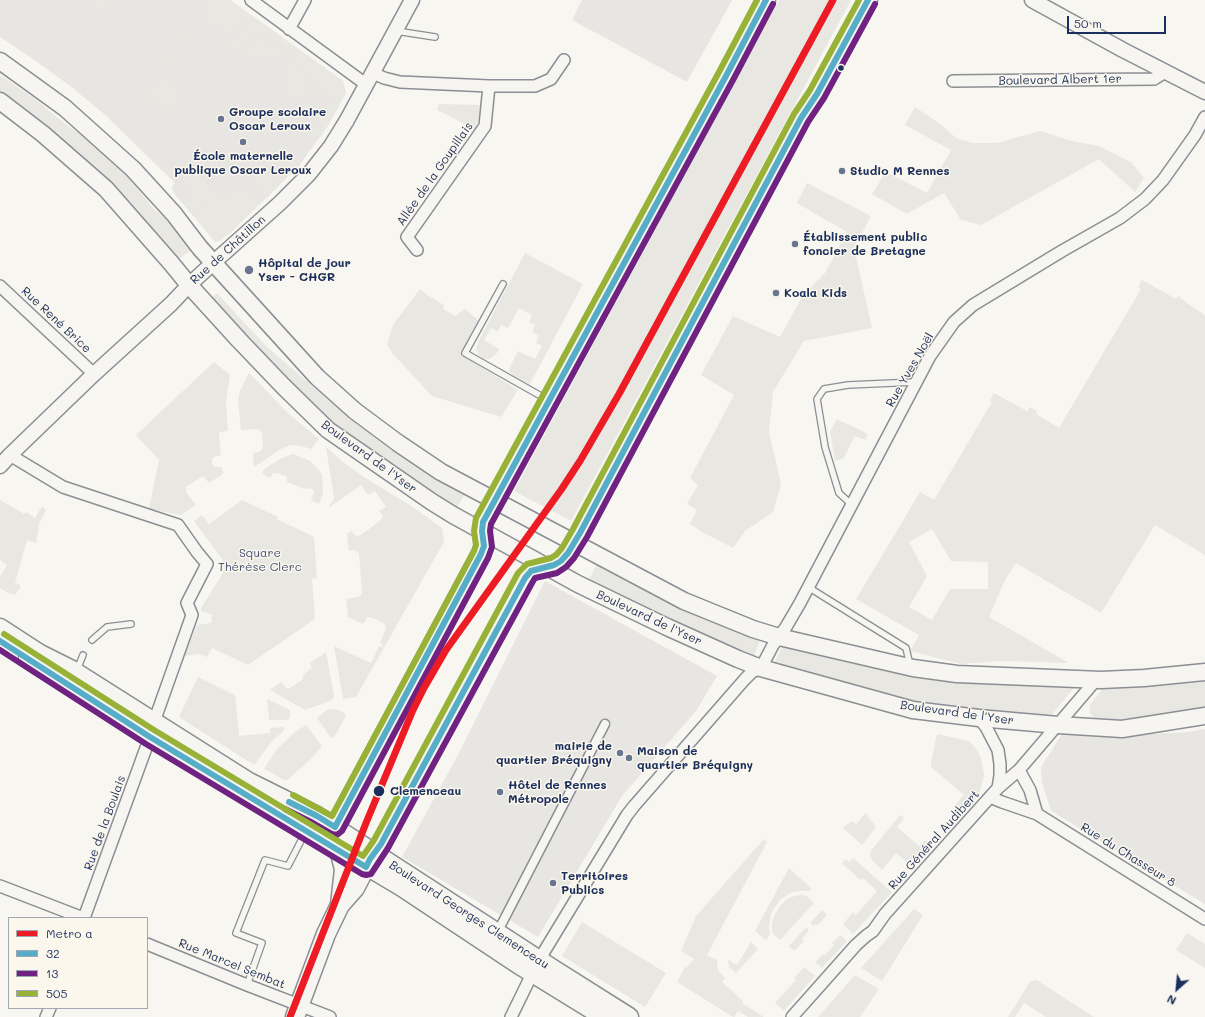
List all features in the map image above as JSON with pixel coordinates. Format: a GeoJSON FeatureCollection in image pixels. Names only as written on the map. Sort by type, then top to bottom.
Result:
{"type":"FeatureCollection","features":[{"type":"Feature","properties":{"kind":"main road"},"geometry":{"type":"LineString","coordinates":[[340,905],[344,869],[330,836],[481,554],[484,546],[482,531],[484,522],[495,500],[766,0]]}},
{"type":"Feature","properties":{"kind":"main road"},"geometry":{"type":"LineString","coordinates":[[297,1011],[326,934],[340,905],[355,888],[370,860],[382,844],[525,578],[531,571],[554,565],[561,561],[575,543],[798,124],[817,94],[868,0]]}},
{"type":"Feature","properties":{"kind":"main road"},"geometry":{"type":"LineString","coordinates":[[0,61],[65,108],[133,169],[174,214],[200,248],[317,377],[355,411],[398,444],[441,472],[684,601],[779,637],[913,668],[956,674],[1124,680],[1205,672]]}},
{"type":"Feature","properties":{"kind":"main road","name":"Boulevard de l'Yser"},"geometry":{"type":"LineString","coordinates":[[0,101],[43,134],[106,189],[189,285],[257,359],[328,430],[432,502],[546,567],[667,627],[761,668],[913,710],[979,718],[1122,729],[1205,716]]}},
{"type":"Feature","properties":{"kind":"main road","name":"Boulevard Georges Clemenceau"},"geometry":{"type":"LineString","coordinates":[[0,628],[40,654],[76,672],[152,730],[306,830],[334,847],[370,860],[497,933],[536,966],[604,1017]]}},
{"type":"Feature","properties":{"kind":"main road","name":"Boulevard Georges Clemenceau"},"geometry":{"type":"LineString","coordinates":[[0,641],[152,730],[249,782],[317,816],[335,827],[370,860],[402,887],[536,966],[629,1017]]}},
{"type":"Feature","properties":{"kind":"street"},"geometry":{"type":"LineString","coordinates":[[251,0],[360,80],[384,78],[400,82],[489,86],[535,86],[551,79],[564,60]]}},
{"type":"Feature","properties":{"kind":"street"},"geometry":{"type":"LineString","coordinates":[[289,29],[305,0]]}},
{"type":"Feature","properties":{"kind":"street","name":"Rue de Châtillon"},"geometry":{"type":"LineString","coordinates":[[0,466],[94,374],[171,304],[214,262],[280,203],[321,159],[347,120],[412,0]]}},
{"type":"Feature","properties":{"kind":"street"},"geometry":{"type":"LineString","coordinates":[[1032,0],[1205,92]]}},
{"type":"Feature","properties":{"kind":"street","name":"Boulevard Albert 1er"},"geometry":{"type":"LineString","coordinates":[[953,81],[1154,79],[1165,72]]}},
{"type":"Feature","properties":{"kind":"street","name":"Allée de la Goupillais"},"geometry":{"type":"LineString","coordinates":[[417,250],[407,237],[485,126],[489,86]]}},
{"type":"Feature","properties":{"kind":"street","name":"Rue Yves Noël"},"geometry":{"type":"LineString","coordinates":[[761,668],[808,587],[930,356],[954,322],[973,305],[1120,218],[1145,199],[1163,180],[1195,135],[1205,117]]}},
{"type":"Feature","properties":{"kind":"street","name":"Rue René Brice"},"geometry":{"type":"LineString","coordinates":[[0,286],[94,374]]}},
{"type":"Feature","properties":{"kind":"street","name":"Rue de la Boulais"},"geometry":{"type":"LineString","coordinates":[[10,455],[63,486],[178,525],[207,564],[187,603],[192,615],[152,730],[83,917]]}},
{"type":"Feature","properties":{"kind":"street"},"geometry":{"type":"LineString","coordinates":[[511,1017],[536,966],[627,815],[745,678],[752,672],[761,668]]}},
{"type":"Feature","properties":{"kind":"street","name":"Rue Général Audibert"},"geometry":{"type":"LineString","coordinates":[[792,1017],[856,945],[873,931],[885,914],[998,788],[1019,770],[1096,680]]}},
{"type":"Feature","properties":{"kind":"street"},"geometry":{"type":"LineString","coordinates":[[979,718],[986,727],[998,750],[1000,764],[998,788]]}},
{"type":"Feature","properties":{"kind":"street"},"geometry":{"type":"LineString","coordinates":[[497,933],[604,724]]}},
{"type":"Feature","properties":{"kind":"street"},"geometry":{"type":"LineString","coordinates":[[1019,770],[1030,790],[1037,814]]}},
{"type":"Feature","properties":{"kind":"street","name":"Rue du Chasseur 8"},"geometry":{"type":"LineString","coordinates":[[990,797],[1037,814],[1205,919]]}},
{"type":"Feature","properties":{"kind":"street"},"geometry":{"type":"LineString","coordinates":[[0,886],[80,917]]}},
{"type":"Feature","properties":{"kind":"street","name":"Rue Marcel Sembat"},"geometry":{"type":"LineString","coordinates":[[148,944],[247,985],[297,1011],[330,1017]]}},
{"type":"Feature","properties":{"kind":"lane"},"geometry":{"type":"LineString","coordinates":[[396,31],[435,37]]}},
{"type":"Feature","properties":{"kind":"lane"},"geometry":{"type":"LineString","coordinates":[[503,284],[465,353],[550,401]]}},
{"type":"Feature","properties":{"kind":"lane"},"geometry":{"type":"LineString","coordinates":[[851,504],[839,493],[825,447],[817,399],[824,388],[848,385],[916,382]]}},
{"type":"Feature","properties":{"kind":"lane"},"geometry":{"type":"LineString","coordinates":[[808,587],[906,648],[908,661],[913,668]]}},
{"type":"Feature","properties":{"kind":"lane"},"geometry":{"type":"LineString","coordinates":[[92,640],[107,627],[131,624]]}},
{"type":"Feature","properties":{"kind":"lane"},"geometry":{"type":"LineString","coordinates":[[76,672],[83,655]]}},
{"type":"Feature","properties":{"kind":"lane"},"geometry":{"type":"LineString","coordinates":[[247,985],[262,943],[236,932],[264,860],[288,866],[306,830]]}},
{"type":"Feature","properties":{"kind":"shaded area","name":"Groupe scolaire Oscar Leroux"},"geometry":{"type":"Polygon","coordinates":[[[0,0],[230,0],[343,81],[346,93],[329,124],[299,166],[228,235],[205,210],[195,218],[173,192],[172,187],[175,183],[104,114],[70,86],[0,37],[0,0]]]}},
{"type":"Feature","properties":{"kind":"shaded area"},"geometry":{"type":"Polygon","coordinates":[[[582,0],[732,0],[687,82],[572,20],[582,0]]]}},
{"type":"Feature","properties":{"kind":"shaded area"},"geometry":{"type":"Polygon","coordinates":[[[545,581],[717,676],[696,711],[622,796],[538,937],[402,857],[459,753],[545,581]]]}},
{"type":"Feature","properties":{"kind":"shaded area"},"geometry":{"type":"Polygon","coordinates":[[[1205,729],[1205,904],[1051,811],[1042,783],[1041,767],[1063,732],[1110,736],[1188,732],[1205,729]]]}},
{"type":"Feature","properties":{"kind":"green space"},"geometry":{"type":"Polygon","coordinates":[[[89,0],[103,0],[110,5],[105,12],[89,0]]]}},
{"type":"Feature","properties":{"kind":"green space"},"geometry":{"type":"Polygon","coordinates":[[[204,0],[230,0],[248,13],[230,35],[221,28],[219,30],[203,17],[202,3],[204,0]]]}},
{"type":"Feature","properties":{"kind":"green space"},"geometry":{"type":"Polygon","coordinates":[[[779,0],[851,0],[571,521],[514,491],[779,0]]]}},
{"type":"Feature","properties":{"kind":"green space"},"geometry":{"type":"Polygon","coordinates":[[[253,16],[343,81],[346,93],[319,139],[316,136],[314,139],[308,134],[331,97],[322,88],[319,89],[311,81],[289,50],[269,38],[259,36],[245,42],[232,55],[224,48],[253,16]]]}},
{"type":"Feature","properties":{"kind":"green space"},"geometry":{"type":"Polygon","coordinates":[[[182,28],[187,33],[182,40],[208,62],[205,66],[174,37],[182,28]]]}},
{"type":"Feature","properties":{"kind":"green space"},"geometry":{"type":"Polygon","coordinates":[[[265,40],[276,44],[283,51],[282,60],[279,61],[271,54],[262,62],[239,53],[244,47],[254,41],[265,40]]]}},
{"type":"Feature","properties":{"kind":"green space"},"geometry":{"type":"Polygon","coordinates":[[[166,54],[185,71],[180,76],[162,58],[166,54]]]}},
{"type":"Feature","properties":{"kind":"green space"},"geometry":{"type":"Polygon","coordinates":[[[286,54],[289,54],[317,92],[312,97],[305,90],[302,97],[293,100],[285,90],[281,83],[283,77],[289,75],[289,73],[282,66],[286,54]]]}},
{"type":"Feature","properties":{"kind":"green space"},"geometry":{"type":"Polygon","coordinates":[[[89,68],[107,83],[105,86],[91,75],[92,73],[90,71],[87,73],[86,72],[89,68]]]}},
{"type":"Feature","properties":{"kind":"green space"},"geometry":{"type":"Polygon","coordinates":[[[0,75],[35,99],[88,140],[127,176],[154,209],[194,248],[177,260],[0,95],[0,75]]]}},
{"type":"Feature","properties":{"kind":"green space"},"geometry":{"type":"Polygon","coordinates":[[[165,75],[184,94],[166,113],[147,94],[165,75]]]}},
{"type":"Feature","properties":{"kind":"green space"},"geometry":{"type":"Polygon","coordinates":[[[439,104],[480,105],[476,128],[471,129],[469,132],[467,130],[469,126],[437,110],[439,104]]]}},
{"type":"Feature","properties":{"kind":"green space"},"geometry":{"type":"Polygon","coordinates":[[[915,107],[940,124],[956,138],[973,143],[997,143],[1040,131],[1072,141],[1099,146],[1131,162],[1144,178],[1135,192],[1099,159],[981,225],[961,220],[944,193],[907,214],[872,194],[886,172],[927,193],[951,150],[905,125],[915,107]]]}},
{"type":"Feature","properties":{"kind":"green space"},"geometry":{"type":"Polygon","coordinates":[[[263,164],[281,183],[267,198],[255,184],[254,180],[256,170],[263,164]]]}},
{"type":"Feature","properties":{"kind":"green space"},"geometry":{"type":"Polygon","coordinates":[[[193,167],[223,200],[232,192],[239,190],[247,192],[260,204],[220,241],[215,242],[195,218],[205,210],[201,204],[191,213],[184,205],[192,197],[188,192],[191,189],[181,178],[193,167]]]}},
{"type":"Feature","properties":{"kind":"green space"},"geometry":{"type":"Polygon","coordinates":[[[807,183],[871,216],[854,248],[872,328],[804,341],[773,392],[769,432],[781,484],[773,512],[745,531],[733,548],[690,524],[697,510],[687,504],[698,485],[690,478],[734,395],[701,375],[733,316],[780,337],[803,295],[825,273],[847,232],[797,203],[807,183]]]}},
{"type":"Feature","properties":{"kind":"green space"},"geometry":{"type":"Polygon","coordinates":[[[525,253],[583,284],[530,384],[514,376],[509,371],[518,351],[535,359],[542,346],[536,343],[539,336],[532,332],[535,325],[529,322],[532,315],[519,308],[508,328],[501,325],[498,332],[491,328],[484,340],[499,349],[490,359],[484,359],[476,350],[478,342],[525,253]]]}},
{"type":"Feature","properties":{"kind":"green space"},"geometry":{"type":"Polygon","coordinates":[[[1142,280],[1176,299],[1178,296],[1205,315],[1205,555],[1155,525],[1101,613],[1016,563],[1005,580],[989,617],[1069,663],[1000,661],[961,664],[910,651],[919,635],[856,599],[920,492],[934,500],[992,402],[990,400],[994,393],[1027,411],[1030,407],[1037,411],[1036,414],[1059,428],[1141,289],[1138,287],[1142,280]],[[932,529],[909,542],[927,576],[909,607],[932,620],[950,589],[988,589],[988,562],[951,561],[932,529]]]}},
{"type":"Feature","properties":{"kind":"green space"},"geometry":{"type":"Polygon","coordinates":[[[420,289],[444,305],[443,309],[455,316],[465,309],[479,321],[464,352],[473,362],[518,390],[501,417],[432,396],[393,354],[387,344],[393,325],[420,289]]]}},
{"type":"Feature","properties":{"kind":"green space"},"geometry":{"type":"Polygon","coordinates":[[[217,293],[266,346],[355,423],[389,448],[465,494],[456,509],[348,435],[295,392],[210,299],[217,293]]]}},
{"type":"Feature","properties":{"kind":"green space"},"geometry":{"type":"Polygon","coordinates":[[[214,362],[230,375],[226,402],[228,431],[219,432],[221,455],[212,459],[212,464],[214,467],[222,467],[223,474],[209,483],[204,477],[201,477],[187,486],[186,492],[196,505],[181,515],[149,509],[159,460],[136,435],[214,362]]]}},
{"type":"Feature","properties":{"kind":"green space"},"geometry":{"type":"Polygon","coordinates":[[[249,373],[290,415],[319,439],[311,449],[291,445],[281,449],[254,467],[253,453],[262,450],[262,433],[259,429],[241,430],[238,401],[240,391],[249,373]]]}},
{"type":"Feature","properties":{"kind":"green space"},"geometry":{"type":"Polygon","coordinates":[[[837,419],[868,434],[865,440],[855,436],[843,459],[835,461],[830,432],[837,419]]]}},
{"type":"Feature","properties":{"kind":"green space"},"geometry":{"type":"Polygon","coordinates":[[[326,447],[343,462],[364,477],[410,505],[442,528],[444,542],[356,697],[343,699],[334,646],[371,663],[379,646],[382,647],[383,644],[380,643],[386,628],[385,624],[371,617],[368,617],[363,624],[348,617],[346,599],[358,597],[362,593],[359,553],[354,550],[349,551],[347,534],[351,531],[356,536],[361,535],[381,520],[383,516],[379,511],[386,507],[375,491],[368,495],[361,485],[328,508],[334,498],[326,447]]]}},
{"type":"Feature","properties":{"kind":"green space"},"geometry":{"type":"Polygon","coordinates":[[[293,454],[310,461],[322,475],[323,493],[319,504],[311,500],[314,492],[312,489],[304,489],[287,482],[287,477],[278,473],[272,474],[270,478],[262,474],[264,469],[282,458],[293,454]]]}},
{"type":"Feature","properties":{"kind":"green space"},"geometry":{"type":"Polygon","coordinates":[[[0,500],[24,514],[26,512],[35,518],[42,506],[46,510],[39,524],[36,543],[27,540],[15,583],[20,585],[20,588],[15,595],[0,588],[0,577],[7,565],[0,560],[0,500]]]}},
{"type":"Feature","properties":{"kind":"green space","name":"Square Thérèse Clerc"},"geometry":{"type":"Polygon","coordinates":[[[242,500],[278,517],[277,519],[314,537],[317,578],[312,579],[315,619],[248,665],[212,648],[207,657],[199,654],[184,656],[197,625],[211,623],[212,615],[201,611],[201,608],[223,573],[224,568],[222,559],[194,521],[202,515],[209,524],[242,500]]]}},
{"type":"Feature","properties":{"kind":"green space"},"geometry":{"type":"Polygon","coordinates":[[[598,561],[761,637],[754,657],[587,584],[598,561]]]}},
{"type":"Feature","properties":{"kind":"green space"},"geometry":{"type":"Polygon","coordinates":[[[783,644],[1077,684],[1051,716],[983,711],[915,701],[782,665],[775,662],[783,644]]]}},
{"type":"Feature","properties":{"kind":"green space"},"geometry":{"type":"Polygon","coordinates":[[[326,652],[334,696],[332,700],[305,710],[270,690],[281,682],[286,688],[290,688],[302,680],[304,674],[312,668],[310,663],[326,652]]]}},
{"type":"Feature","properties":{"kind":"green space"},"geometry":{"type":"Polygon","coordinates":[[[198,677],[235,695],[239,736],[270,733],[270,728],[284,728],[284,731],[273,740],[254,765],[179,717],[198,677]]]}},
{"type":"Feature","properties":{"kind":"green space"},"geometry":{"type":"Polygon","coordinates":[[[1205,677],[1205,707],[1122,720],[1095,719],[1090,713],[1089,706],[1105,686],[1205,677]]]}},
{"type":"Feature","properties":{"kind":"green space"},"geometry":{"type":"Polygon","coordinates":[[[267,699],[290,710],[290,717],[288,720],[269,720],[267,699]]]}},
{"type":"Feature","properties":{"kind":"green space"},"geometry":{"type":"Polygon","coordinates":[[[335,709],[343,712],[346,716],[334,737],[331,738],[317,718],[327,710],[335,709]]]}},
{"type":"Feature","properties":{"kind":"green space"},"geometry":{"type":"Polygon","coordinates":[[[306,725],[322,746],[311,759],[286,781],[264,769],[276,750],[294,733],[306,725]]]}},
{"type":"Feature","properties":{"kind":"green space"},"geometry":{"type":"Polygon","coordinates":[[[937,734],[968,741],[977,750],[981,758],[984,775],[981,788],[976,798],[963,813],[955,805],[964,795],[931,767],[937,734]]]}},
{"type":"Feature","properties":{"kind":"green space"},"geometry":{"type":"Polygon","coordinates":[[[866,813],[875,825],[875,828],[862,845],[843,828],[852,821],[856,824],[866,813]]]}},
{"type":"Feature","properties":{"kind":"green space"},"geometry":{"type":"Polygon","coordinates":[[[900,815],[904,818],[897,827],[919,846],[925,840],[933,846],[913,868],[896,853],[882,870],[870,856],[871,851],[900,815]]]}},
{"type":"Feature","properties":{"kind":"green space"},"geometry":{"type":"Polygon","coordinates":[[[764,839],[767,842],[707,955],[717,960],[718,970],[725,978],[722,982],[743,1001],[742,1003],[764,1017],[748,1017],[738,1011],[733,1017],[677,982],[685,967],[686,968],[694,959],[681,951],[696,916],[764,839]]]}},
{"type":"Feature","properties":{"kind":"green space"},"geometry":{"type":"Polygon","coordinates":[[[853,858],[892,892],[853,934],[843,924],[853,912],[856,915],[877,891],[863,878],[860,880],[842,863],[846,859],[849,862],[853,858]]]}},
{"type":"Feature","properties":{"kind":"green space"},"geometry":{"type":"Polygon","coordinates":[[[789,868],[812,889],[809,891],[790,893],[780,900],[771,915],[769,928],[770,934],[766,940],[755,931],[789,868]]]}},
{"type":"Feature","properties":{"kind":"green space"},"geometry":{"type":"Polygon","coordinates":[[[801,895],[807,896],[814,903],[780,940],[773,934],[772,931],[772,923],[775,914],[786,900],[791,897],[801,895]]]}},
{"type":"Feature","properties":{"kind":"green space"},"geometry":{"type":"Polygon","coordinates":[[[914,909],[923,915],[882,981],[861,968],[914,909]]]}},
{"type":"Feature","properties":{"kind":"green space"},"geometry":{"type":"Polygon","coordinates":[[[822,910],[827,915],[818,925],[816,924],[813,926],[810,923],[822,910]]]}},
{"type":"Feature","properties":{"kind":"green space"},"geometry":{"type":"Polygon","coordinates":[[[582,922],[666,973],[645,1007],[562,956],[582,922]]]}},
{"type":"Feature","properties":{"kind":"green space"},"geometry":{"type":"Polygon","coordinates":[[[806,927],[809,930],[802,939],[804,941],[794,951],[789,946],[806,927]]]}},
{"type":"Feature","properties":{"kind":"green space"},"geometry":{"type":"Polygon","coordinates":[[[1187,933],[1205,944],[1205,968],[1176,950],[1187,933]]]}},
{"type":"Feature","properties":{"kind":"green space"},"geometry":{"type":"Polygon","coordinates":[[[840,935],[847,941],[822,968],[815,962],[823,954],[825,955],[834,945],[832,943],[840,935]]]}},
{"type":"Feature","properties":{"kind":"green space"},"geometry":{"type":"Polygon","coordinates":[[[751,942],[758,949],[736,973],[729,967],[728,960],[737,965],[751,942]]]}},
{"type":"Feature","properties":{"kind":"green space"},"geometry":{"type":"Polygon","coordinates":[[[804,967],[815,976],[784,1011],[775,1003],[796,980],[794,978],[804,967]]]}},
{"type":"Feature","properties":{"kind":"green space"},"geometry":{"type":"Polygon","coordinates":[[[855,975],[879,989],[860,1017],[818,1017],[855,975]]]}},
{"type":"Feature","properties":{"kind":"green space"},"geometry":{"type":"Polygon","coordinates":[[[1035,980],[1094,1017],[1046,1017],[1024,1003],[1015,1017],[1008,1017],[1030,982],[1035,980]]]}},
{"type":"Feature","properties":{"kind":"metro line","name":"a"},"geometry":{"type":"LineString","coordinates":[[290,1017],[366,823],[413,710],[424,688],[446,650],[561,490],[580,461],[619,394],[833,0]]}},
{"type":"Feature","properties":{"kind":"transit line","name":"505"},"geometry":{"type":"LineString","coordinates":[[293,795],[332,816],[474,551],[476,545],[474,531],[476,518],[757,0]]}},
{"type":"Feature","properties":{"kind":"transit line","name":"32"},"geometry":{"type":"LineString","coordinates":[[289,802],[335,827],[481,554],[484,546],[482,531],[483,522],[766,0]]}},
{"type":"Feature","properties":{"kind":"transit line","name":"505"},"geometry":{"type":"LineString","coordinates":[[4,634],[154,730],[363,856],[374,840],[518,573],[527,564],[551,558],[562,548],[794,114],[810,90],[859,0]]}},
{"type":"Feature","properties":{"kind":"transit line","name":"32"},"geometry":{"type":"LineString","coordinates":[[0,641],[150,737],[366,867],[381,844],[525,578],[531,571],[554,565],[561,561],[568,553],[580,533],[801,118],[817,94],[868,0]]}},
{"type":"Feature","properties":{"kind":"transit line","name":"13"},"geometry":{"type":"LineString","coordinates":[[285,809],[332,834],[337,835],[342,831],[488,558],[492,547],[490,531],[491,524],[773,4]]}},
{"type":"Feature","properties":{"kind":"transit line","name":"13"},"geometry":{"type":"LineString","coordinates":[[0,650],[146,744],[362,874],[371,874],[388,848],[535,578],[557,573],[566,567],[574,558],[587,537],[808,122],[824,98],[875,4]]}},
{"type":"Feature","properties":{"kind":"place","name":"Groupe scolaire Oscar Leroux"},"geometry":{"type":"Point","coordinates":[221,119]}},
{"type":"Feature","properties":{"kind":"place","name":"École maternelle publique Oscar Leroux"},"geometry":{"type":"Point","coordinates":[243,142]}},
{"type":"Feature","properties":{"kind":"place","name":"Studio M Rennes"},"geometry":{"type":"Point","coordinates":[842,171]}},
{"type":"Feature","properties":{"kind":"place","name":"Établissement public foncier de Bretagne"},"geometry":{"type":"Point","coordinates":[795,244]}},
{"type":"Feature","properties":{"kind":"place","name":"Hôpital de jour Yser - CHGR"},"geometry":{"type":"Point","coordinates":[249,270]}},
{"type":"Feature","properties":{"kind":"place","name":"Koala Kids"},"geometry":{"type":"Point","coordinates":[776,293]}},
{"type":"Feature","properties":{"kind":"place","name":"mairie de quartier Bréquigny"},"geometry":{"type":"Point","coordinates":[620,753]}},
{"type":"Feature","properties":{"kind":"place","name":"Maison de quartier Bréquigny"},"geometry":{"type":"Point","coordinates":[629,758]}},
{"type":"Feature","properties":{"kind":"place","name":"Clemenceau"},"geometry":{"type":"Point","coordinates":[379,791]}},
{"type":"Feature","properties":{"kind":"place","name":"Hôtel de Rennes Métropole"},"geometry":{"type":"Point","coordinates":[500,792]}},
{"type":"Feature","properties":{"kind":"place","name":"Territoires Publics"},"geometry":{"type":"Point","coordinates":[553,883]}}]}
